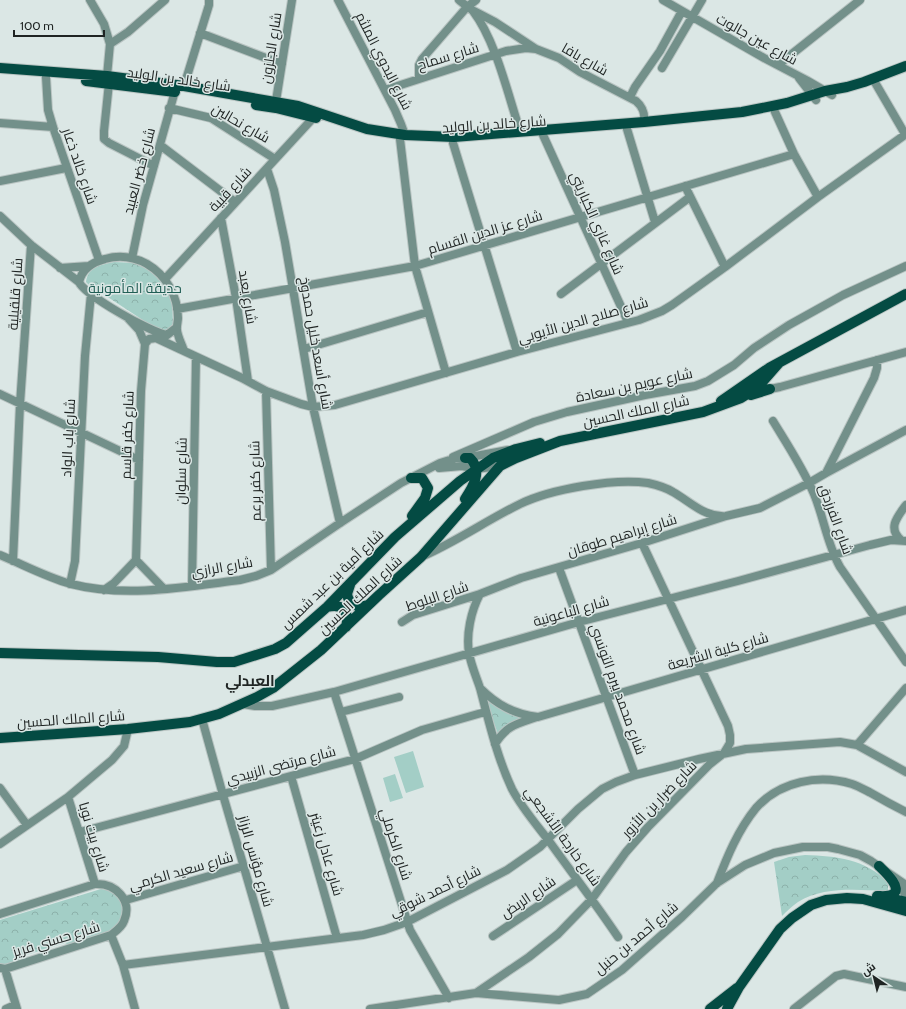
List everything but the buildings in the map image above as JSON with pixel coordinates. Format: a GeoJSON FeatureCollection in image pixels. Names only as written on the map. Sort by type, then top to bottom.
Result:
{"type":"FeatureCollection","features":[{"type":"Feature","properties":{"kind":"main road","name":"شارع خالد بن الوليد"},"geometry":{"type":"LineString","coordinates":[[0,74],[108,79],[276,108],[314,117],[368,135],[402,137],[454,137],[644,122],[742,112],[829,93],[873,79],[906,66]]}},
{"type":"Feature","properties":{"kind":"main road","name":"شارع خالد بن الوليد"},"geometry":{"type":"LineString","coordinates":[[0,68],[184,86],[276,101],[298,106],[367,129],[402,137],[452,143],[627,129],[728,118],[775,112],[814,97]]}},
{"type":"Feature","properties":{"kind":"main road","name":"شارع الملك الحسين"},"geometry":{"type":"LineString","coordinates":[[1,738],[190,722],[219,714],[243,704],[273,688],[321,650],[346,627],[421,557],[447,525],[500,466],[516,458],[560,441],[709,409],[742,398],[765,383],[779,363],[906,294]]}},
{"type":"Feature","properties":{"kind":"main road","name":"شارع الملك الحسين"},"geometry":{"type":"LineString","coordinates":[[709,409],[765,383]]}},
{"type":"Feature","properties":{"kind":"main road","name":"شارع أمية بن عبد شمس"},"geometry":{"type":"LineString","coordinates":[[0,653],[234,662],[275,649],[286,643],[327,607],[396,538],[436,501],[476,469],[493,458],[516,449],[542,443],[560,441]]}},
{"type":"Feature","properties":{"kind":"main road"},"geometry":{"type":"LineString","coordinates":[[447,525],[472,488],[476,479],[476,469],[472,460],[470,458],[465,458]]}},
{"type":"Feature","properties":{"kind":"main road"},"geometry":{"type":"LineString","coordinates":[[396,538],[427,493],[427,484],[422,478],[411,478]]}},
{"type":"Feature","properties":{"kind":"main road"},"geometry":{"type":"LineString","coordinates":[[350,585],[347,594],[349,602],[356,606],[368,605]]}},
{"type":"Feature","properties":{"kind":"main road"},"geometry":{"type":"LineString","coordinates":[[327,607],[338,606],[344,609],[348,616],[346,627]]}},
{"type":"Feature","properties":{"kind":"main road"},"geometry":{"type":"LineString","coordinates":[[863,899],[877,896],[890,896],[896,890],[892,880],[879,866]]}},
{"type":"Feature","properties":{"kind":"main road"},"geometry":{"type":"LineString","coordinates":[[877,896],[892,898],[906,908]]}},
{"type":"Feature","properties":{"kind":"main road"},"geometry":{"type":"LineString","coordinates":[[728,1009],[739,987],[780,929],[798,913],[811,905],[826,900],[847,898],[863,899],[906,908]]}},
{"type":"Feature","properties":{"kind":"main road"},"geometry":{"type":"LineString","coordinates":[[710,1009],[739,987]]}},
{"type":"Feature","properties":{"kind":"street"},"geometry":{"type":"LineString","coordinates":[[110,44],[128,32],[165,0]]}},
{"type":"Feature","properties":{"kind":"street"},"geometry":{"type":"LineString","coordinates":[[184,86],[212,0]]}},
{"type":"Feature","properties":{"kind":"street","name":"شارع الجلزون"},"geometry":{"type":"LineString","coordinates":[[276,101],[292,0]]}},
{"type":"Feature","properties":{"kind":"street","name":"شارع البدوي الملثم"},"geometry":{"type":"LineString","coordinates":[[338,0],[400,119],[415,266],[446,373]]}},
{"type":"Feature","properties":{"kind":"street"},"geometry":{"type":"LineString","coordinates":[[458,0],[536,49]]}},
{"type":"Feature","properties":{"kind":"street"},"geometry":{"type":"LineString","coordinates":[[419,78],[419,65],[422,58],[476,0]]}},
{"type":"Feature","properties":{"kind":"street","name":"شارع عين جالوت"},"geometry":{"type":"LineString","coordinates":[[663,0],[829,93]]}},
{"type":"Feature","properties":{"kind":"street"},"geometry":{"type":"LineString","coordinates":[[662,68],[702,0]]}},
{"type":"Feature","properties":{"kind":"street"},"geometry":{"type":"LineString","coordinates":[[778,65],[860,0]]}},
{"type":"Feature","properties":{"kind":"street"},"geometry":{"type":"LineString","coordinates":[[94,1],[104,24],[110,44],[104,139],[154,166]]}},
{"type":"Feature","properties":{"kind":"street"},"geometry":{"type":"LineString","coordinates":[[470,8],[480,22],[495,55],[520,131]]}},
{"type":"Feature","properties":{"kind":"street"},"geometry":{"type":"LineString","coordinates":[[630,97],[635,87],[660,51],[682,11]]}},
{"type":"Feature","properties":{"kind":"street"},"geometry":{"type":"LineString","coordinates":[[200,33],[282,64]]}},
{"type":"Feature","properties":{"kind":"street","name":"شارع يافا"},"geometry":{"type":"LineString","coordinates":[[495,55],[526,48],[536,49],[559,58],[580,72],[603,85],[630,97],[638,103],[643,109],[644,122]]}},
{"type":"Feature","properties":{"kind":"street","name":"شارع سماح"},"geometry":{"type":"LineString","coordinates":[[385,90],[495,55]]}},
{"type":"Feature","properties":{"kind":"street","name":"شارع عين جالوت"},"geometry":{"type":"LineString","coordinates":[[797,76],[814,97]]}},
{"type":"Feature","properties":{"kind":"street","name":"شارع خالد ذعار"},"geometry":{"type":"LineString","coordinates":[[46,77],[48,110],[66,168],[99,260]]}},
{"type":"Feature","properties":{"kind":"street"},"geometry":{"type":"LineString","coordinates":[[873,79],[906,134]]}},
{"type":"Feature","properties":{"kind":"street","name":"شارع خضر العبيد"},"geometry":{"type":"LineString","coordinates":[[132,258],[143,205],[174,91]]}},
{"type":"Feature","properties":{"kind":"street","name":"شارع نحالين"},"geometry":{"type":"LineString","coordinates":[[169,108],[212,118],[276,159]]}},
{"type":"Feature","properties":{"kind":"street"},"geometry":{"type":"LineString","coordinates":[[775,112],[794,154],[818,197]]}},
{"type":"Feature","properties":{"kind":"street","name":"شارع قبية"},"geometry":{"type":"LineString","coordinates":[[165,279],[314,117]]}},
{"type":"Feature","properties":{"kind":"street"},"geometry":{"type":"LineString","coordinates":[[0,123],[53,127]]}},
{"type":"Feature","properties":{"kind":"street"},"geometry":{"type":"LineString","coordinates":[[627,129],[655,222]]}},
{"type":"Feature","properties":{"kind":"street","name":"شارع صلاح الدين الأيوبي"},"geometry":{"type":"LineString","coordinates":[[313,407],[335,405],[517,352],[653,315],[672,305],[906,134]]}},
{"type":"Feature","properties":{"kind":"street","name":"شارع غازي الكباريتي"},"geometry":{"type":"LineString","coordinates":[[544,135],[628,322]]}},
{"type":"Feature","properties":{"kind":"street"},"geometry":{"type":"LineString","coordinates":[[452,143],[517,352]]}},
{"type":"Feature","properties":{"kind":"street"},"geometry":{"type":"LineString","coordinates":[[160,145],[235,202]]}},
{"type":"Feature","properties":{"kind":"street","name":"شارع عز الدين القسام"},"geometry":{"type":"LineString","coordinates":[[177,309],[415,266],[794,154]]}},
{"type":"Feature","properties":{"kind":"street"},"geometry":{"type":"LineString","coordinates":[[0,181],[66,168]]}},
{"type":"Feature","properties":{"kind":"street","name":"شارع أسعد خليل حمدوخ"},"geometry":{"type":"LineString","coordinates":[[266,169],[274,190],[304,349],[313,407],[340,523]]}},
{"type":"Feature","properties":{"kind":"street"},"geometry":{"type":"LineString","coordinates":[[685,186],[725,267]]}},
{"type":"Feature","properties":{"kind":"street"},"geometry":{"type":"LineString","coordinates":[[560,294],[690,197]]}},
{"type":"Feature","properties":{"kind":"street"},"geometry":{"type":"LineString","coordinates":[[0,216],[31,245],[79,282],[82,288],[127,317],[164,334],[170,333],[176,328]]}},
{"type":"Feature","properties":{"kind":"street","name":"شارع يعبد"},"geometry":{"type":"LineString","coordinates":[[221,218],[236,298],[248,381]]}},
{"type":"Feature","properties":{"kind":"street","name":"شارع قلقيلية"},"geometry":{"type":"LineString","coordinates":[[13,560],[20,404],[31,245]]}},
{"type":"Feature","properties":{"kind":"street"},"geometry":{"type":"LineString","coordinates":[[79,282],[83,272],[99,260],[116,257],[132,258],[152,267],[165,279],[171,290],[177,309],[178,317],[176,328],[184,351]]}},
{"type":"Feature","properties":{"kind":"street"},"geometry":{"type":"LineString","coordinates":[[60,268],[89,266]]}},
{"type":"Feature","properties":{"kind":"street","name":"شارع عويم بن سعادة"},"geometry":{"type":"LineString","coordinates":[[440,463],[492,439],[534,422],[638,396],[695,386],[708,381],[728,369],[754,348],[789,325],[843,295],[906,266]]}},
{"type":"Feature","properties":{"kind":"street","name":"شارع باب الواد"},"geometry":{"type":"LineString","coordinates":[[70,584],[75,561],[85,356],[91,294]]}},
{"type":"Feature","properties":{"kind":"street"},"geometry":{"type":"LineString","coordinates":[[304,349],[428,312]]}},
{"type":"Feature","properties":{"kind":"street","name":"شارع كفر قاسم"},"geometry":{"type":"LineString","coordinates":[[127,317],[139,330],[144,344],[141,391],[136,560]]}},
{"type":"Feature","properties":{"kind":"street"},"geometry":{"type":"LineString","coordinates":[[144,344],[149,340],[156,338],[266,391],[313,407]]}},
{"type":"Feature","properties":{"kind":"street"},"geometry":{"type":"LineString","coordinates":[[765,383],[877,360],[906,352]]}},
{"type":"Feature","properties":{"kind":"street","name":"شارع سلوان"},"geometry":{"type":"LineString","coordinates":[[192,586],[196,357]]}},
{"type":"Feature","properties":{"kind":"street"},"geometry":{"type":"LineString","coordinates":[[826,473],[874,378],[877,368],[877,360]]}},
{"type":"Feature","properties":{"kind":"street","name":"شارع كفر برعم"},"geometry":{"type":"LineString","coordinates":[[266,391],[271,570]]}},
{"type":"Feature","properties":{"kind":"street"},"geometry":{"type":"LineString","coordinates":[[0,394],[139,460]]}},
{"type":"Feature","properties":{"kind":"street","name":"شارع الفرزدق"},"geometry":{"type":"LineString","coordinates":[[773,420],[815,495],[834,554],[840,567],[906,662]]}},
{"type":"Feature","properties":{"kind":"street","name":"شارع إبراهيم طوقان"},"geometry":{"type":"LineString","coordinates":[[480,594],[521,578],[642,543],[726,516],[760,508],[906,430]]}},
{"type":"Feature","properties":{"kind":"street","name":"شارع الرازي"},"geometry":{"type":"LineString","coordinates":[[0,556],[13,560],[36,572],[70,584],[104,590],[122,591],[192,586],[240,580],[271,570],[340,523],[411,478],[440,463],[456,458],[465,458],[516,449]]}},
{"type":"Feature","properties":{"kind":"street","name":"شارع الرازي"},"geometry":{"type":"LineString","coordinates":[[425,471],[436,468],[456,466],[476,469],[500,466]]}},
{"type":"Feature","properties":{"kind":"street"},"geometry":{"type":"LineString","coordinates":[[421,557],[441,548],[521,503],[551,492],[601,484],[630,482],[658,485],[672,491],[702,511],[715,516],[726,516]]}},
{"type":"Feature","properties":{"kind":"street"},"geometry":{"type":"LineString","coordinates":[[903,540],[895,534],[894,525],[906,505]]}},
{"type":"Feature","properties":{"kind":"street","name":"شارع الباعونية"},"geometry":{"type":"LineString","coordinates":[[243,704],[272,706],[334,692],[668,598],[738,581],[834,554],[891,540],[903,540]]}},
{"type":"Feature","properties":{"kind":"street"},"geometry":{"type":"LineString","coordinates":[[642,543],[730,731],[730,743],[724,753]]}},
{"type":"Feature","properties":{"kind":"street"},"geometry":{"type":"LineString","coordinates":[[104,590],[136,560],[163,588]]}},
{"type":"Feature","properties":{"kind":"street","name":"شارع محمد بيرم التونسي"},"geometry":{"type":"LineString","coordinates":[[559,568],[635,775]]}},
{"type":"Feature","properties":{"kind":"street"},"geometry":{"type":"LineString","coordinates":[[469,654],[469,629],[480,594]]}},
{"type":"Feature","properties":{"kind":"street","name":"شارع البلوط"},"geometry":{"type":"LineString","coordinates":[[402,622],[413,615],[480,594]]}},
{"type":"Feature","properties":{"kind":"street","name":"شارع كلية الشريعة"},"geometry":{"type":"LineString","coordinates":[[495,744],[501,735],[510,727],[538,717],[906,610]]}},
{"type":"Feature","properties":{"kind":"street","name":"شارع خارجة الأشجعي"},"geometry":{"type":"LineString","coordinates":[[469,654],[495,744],[516,795],[618,937]]}},
{"type":"Feature","properties":{"kind":"street","name":"شارع كلية الشريعة"},"geometry":{"type":"LineString","coordinates":[[479,688],[493,700],[508,709],[538,717]]}},
{"type":"Feature","properties":{"kind":"street"},"geometry":{"type":"LineString","coordinates":[[857,745],[906,688]]}},
{"type":"Feature","properties":{"kind":"street","name":"شارع الكرملي"},"geometry":{"type":"LineString","coordinates":[[334,692],[407,922],[414,940],[449,998]]}},
{"type":"Feature","properties":{"kind":"street"},"geometry":{"type":"LineString","coordinates":[[341,712],[399,697]]}},
{"type":"Feature","properties":{"kind":"street","name":"شارع مرتضى الزبيدي"},"geometry":{"type":"LineString","coordinates":[[80,832],[355,759],[422,730],[442,723],[485,712]]}},
{"type":"Feature","properties":{"kind":"street","name":"شارع مؤنس الرزاز"},"geometry":{"type":"LineString","coordinates":[[202,719],[285,1009]]}},
{"type":"Feature","properties":{"kind":"street"},"geometry":{"type":"LineString","coordinates":[[0,844],[68,797],[118,753],[124,746],[128,728]]}},
{"type":"Feature","properties":{"kind":"street"},"geometry":{"type":"LineString","coordinates":[[724,753],[746,749],[840,742],[857,745],[906,772]]}},
{"type":"Feature","properties":{"kind":"street","name":"شارع أحمد شوقي"},"geometry":{"type":"LineString","coordinates":[[123,965],[374,933],[407,922],[526,858],[548,840],[578,809],[602,789],[635,775],[724,753]]}},
{"type":"Feature","properties":{"kind":"street","name":"شارع ضرار بن الأزور"},"geometry":{"type":"LineString","coordinates":[[476,993],[529,957],[558,934],[592,899],[626,852],[648,827],[704,770],[724,753]]}},
{"type":"Feature","properties":{"kind":"street"},"geometry":{"type":"LineString","coordinates":[[699,759],[705,764],[704,770]]}},
{"type":"Feature","properties":{"kind":"street","name":"شارع عادل زعيتر"},"geometry":{"type":"LineString","coordinates":[[291,776],[337,938]]}},
{"type":"Feature","properties":{"kind":"street"},"geometry":{"type":"LineString","coordinates":[[717,884],[734,843],[747,820],[765,800],[775,792],[788,787],[817,779],[835,780],[854,784],[906,812]]}},
{"type":"Feature","properties":{"kind":"street"},"geometry":{"type":"LineString","coordinates":[[0,788],[27,825]]}},
{"type":"Feature","properties":{"kind":"street","name":"شارع بيت نوبا"},"geometry":{"type":"LineString","coordinates":[[68,797],[95,884]]}},
{"type":"Feature","properties":{"kind":"street","name":"شارع أحمد بن حنبل"},"geometry":{"type":"LineString","coordinates":[[370,1009],[476,993],[559,1000],[587,994],[622,970],[717,884],[733,872],[753,861],[774,853],[803,848],[828,847],[838,849],[860,855],[906,885]]}},
{"type":"Feature","properties":{"kind":"street","name":"شارع سعيد الكرمي"},"geometry":{"type":"LineString","coordinates":[[126,900],[244,866]]}},
{"type":"Feature","properties":{"kind":"street"},"geometry":{"type":"LineString","coordinates":[[897,878],[906,897]]}},
{"type":"Feature","properties":{"kind":"street","name":"شارع الربض"},"geometry":{"type":"LineString","coordinates":[[493,936],[577,880]]}},
{"type":"Feature","properties":{"kind":"street"},"geometry":{"type":"LineString","coordinates":[[0,914],[95,884],[104,884],[113,887],[126,900]]}},
{"type":"Feature","properties":{"kind":"street","name":"شارع حسني فريز"},"geometry":{"type":"LineString","coordinates":[[2,968],[111,935],[122,926],[125,920],[127,910],[126,900]]}},
{"type":"Feature","properties":{"kind":"street"},"geometry":{"type":"LineString","coordinates":[[111,935],[123,965],[135,1009]]}},
{"type":"Feature","properties":{"kind":"street"},"geometry":{"type":"LineString","coordinates":[[2,968],[16,1007],[6,1009]]}},
{"type":"Feature","properties":{"kind":"street"},"geometry":{"type":"LineString","coordinates":[[794,1009],[836,976],[844,974],[906,987]]}},
{"type":"Feature","properties":{"kind":"green space","name":"حديقة المأمونية"},"geometry":{"type":"Polygon","coordinates":[[[114,262],[134,263],[147,269],[162,280],[172,299],[173,324],[167,331],[158,330],[86,282],[92,269],[100,265],[114,262]]]}},
{"type":"Feature","properties":{"kind":"green space"},"geometry":{"type":"Polygon","coordinates":[[[485,699],[507,713],[524,718],[509,723],[498,734],[485,699]]]}},
{"type":"Feature","properties":{"kind":"green space"},"geometry":{"type":"Polygon","coordinates":[[[413,751],[424,787],[406,793],[394,757],[413,751]]]}},
{"type":"Feature","properties":{"kind":"green space"},"geometry":{"type":"Polygon","coordinates":[[[395,774],[403,798],[390,802],[383,778],[395,774]]]}},
{"type":"Feature","properties":{"kind":"green space"},"geometry":{"type":"Polygon","coordinates":[[[805,855],[828,856],[850,860],[860,864],[879,874],[888,882],[888,890],[841,890],[819,893],[798,902],[782,916],[774,862],[789,857],[805,855]]]}},
{"type":"Feature","properties":{"kind":"green space"},"geometry":{"type":"Polygon","coordinates":[[[101,889],[113,892],[121,901],[123,912],[121,920],[115,927],[97,936],[69,945],[65,943],[20,957],[20,961],[17,962],[16,960],[8,965],[0,965],[0,920],[101,889]]]}},
{"type":"Feature","properties":{"kind":"district","name":"العبدلي"},"geometry":{"type":"Point","coordinates":[250,681]}}]}
